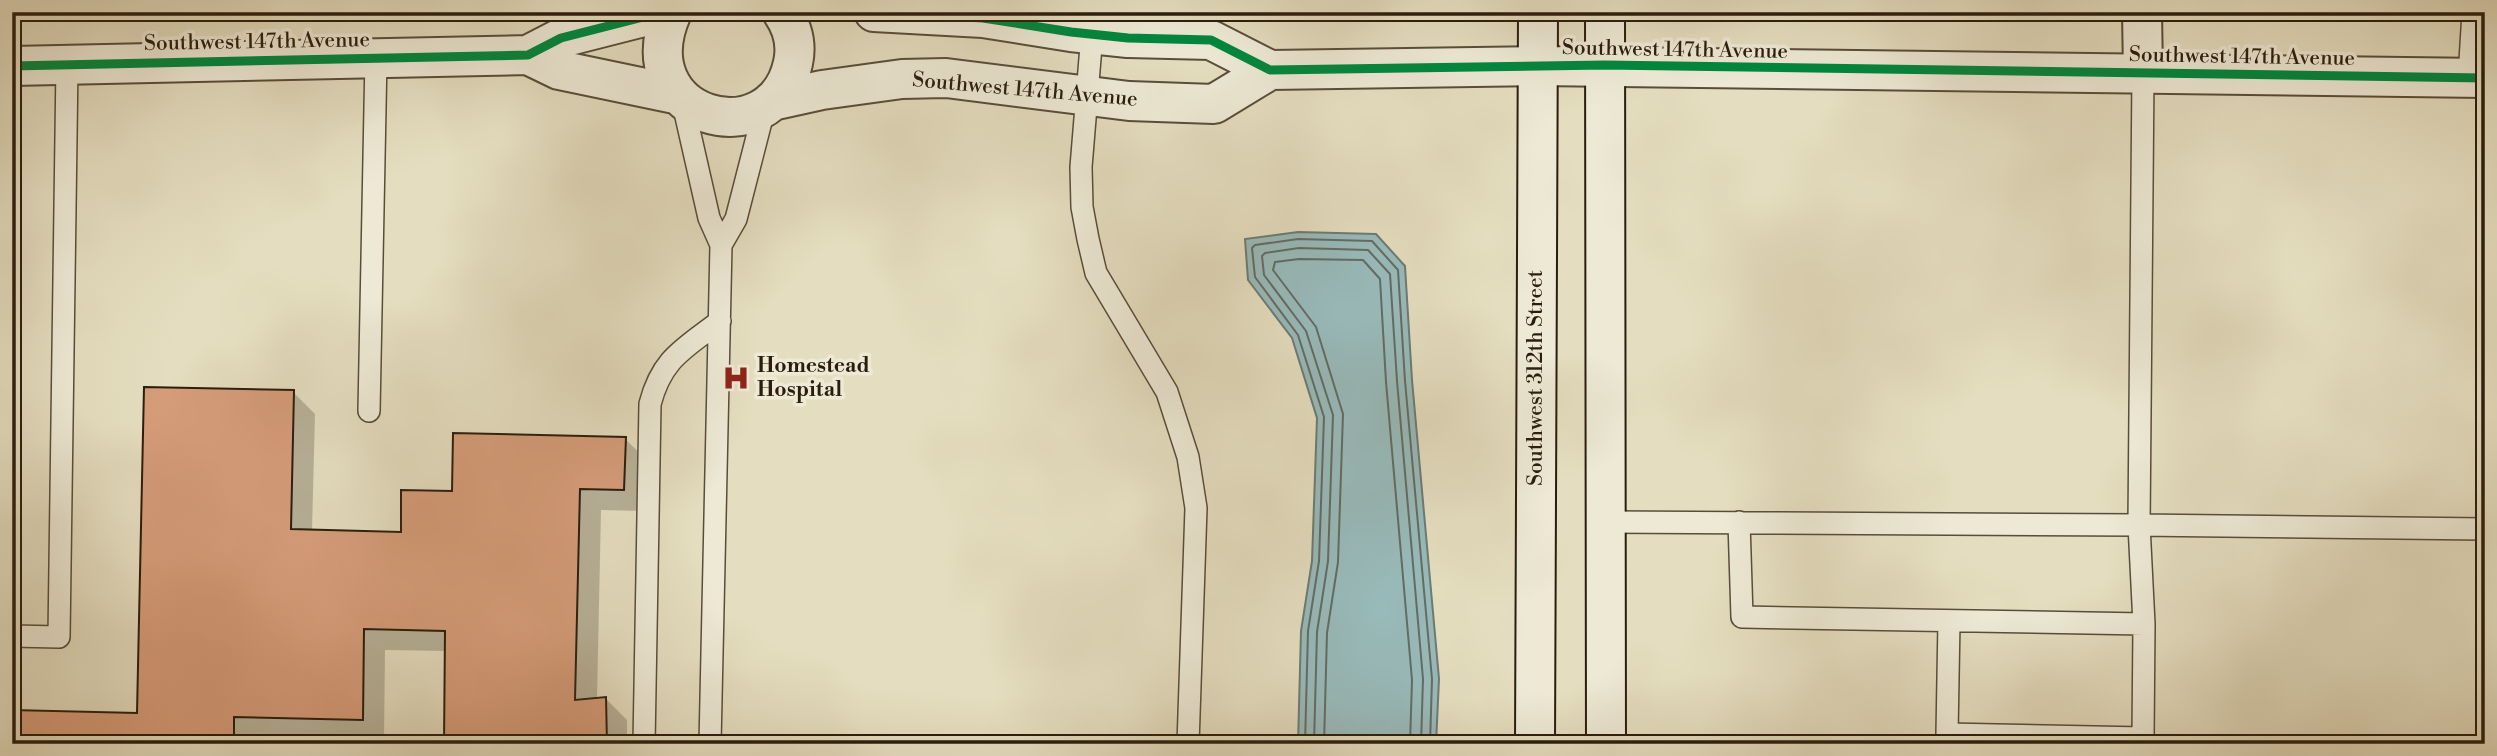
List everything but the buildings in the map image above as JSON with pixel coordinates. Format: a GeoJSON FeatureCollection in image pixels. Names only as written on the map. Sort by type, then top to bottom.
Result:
{"type":"FeatureCollection","features":[{"type":"Feature","properties":{"kind":"street","name":"Southwest 147th Avenue"},"geometry":{"type":"LineString","coordinates":[[12,66],[528,55],[561,38],[663,12]]}},
{"type":"Feature","properties":{"kind":"street"},"geometry":{"type":"LineString","coordinates":[[673,12],[664,30],[663,65],[669,81],[681,97]]}},
{"type":"Feature","properties":{"kind":"street"},"geometry":{"type":"LineString","coordinates":[[769,103],[784,88],[795,55],[794,37],[782,12]]}},
{"type":"Feature","properties":{"kind":"street","name":"Southwest 147th Avenue"},"geometry":{"type":"LineString","coordinates":[[874,12],[983,18],[1128,38],[1212,40],[1270,70],[1605,65],[2477,78]]}},
{"type":"Feature","properties":{"kind":"street","name":"Southwest 312th Street"},"geometry":{"type":"LineString","coordinates":[[1535,744],[1538,12]]}},
{"type":"Feature","properties":{"kind":"street"},"geometry":{"type":"LineString","coordinates":[[1605,12],[1606,744]]}},
{"type":"Feature","properties":{"kind":"street"},"geometry":{"type":"LineString","coordinates":[[2143,12],[2143,73]]}},
{"type":"Feature","properties":{"kind":"street","name":"Southwest 147th Avenue"},"geometry":{"type":"LineString","coordinates":[[528,55],[559,70],[681,97],[697,110],[723,117],[749,114],[769,103],[822,90],[913,79],[960,80],[1129,101],[1214,104],[1270,70]]}},
{"type":"Feature","properties":{"kind":"lane"},"geometry":{"type":"LineString","coordinates":[[2473,12],[2477,78]]}},
{"type":"Feature","properties":{"kind":"lane"},"geometry":{"type":"LineString","coordinates":[[1093,34],[1081,167],[1082,206],[1096,273],[1167,392],[1188,457],[1196,508],[1188,744]]}},
{"type":"Feature","properties":{"kind":"lane"},"geometry":{"type":"LineString","coordinates":[[369,411],[376,57]]}},
{"type":"Feature","properties":{"kind":"lane"},"geometry":{"type":"LineString","coordinates":[[12,636],[59,637],[67,65]]}},
{"type":"Feature","properties":{"kind":"lane"},"geometry":{"type":"LineString","coordinates":[[1949,621],[1947,734],[2143,738],[2144,624],[2139,525],[2143,73]]}},
{"type":"Feature","properties":{"kind":"lane"},"geometry":{"type":"LineString","coordinates":[[681,97],[709,218],[721,245],[710,744]]}},
{"type":"Feature","properties":{"kind":"lane"},"geometry":{"type":"LineString","coordinates":[[721,245],[736,219],[769,103]]}},
{"type":"Feature","properties":{"kind":"lane"},"geometry":{"type":"LineString","coordinates":[[644,744],[650,404],[656,380],[668,362],[720,321]]}},
{"type":"Feature","properties":{"kind":"lane"},"geometry":{"type":"LineString","coordinates":[[1606,522],[2485,529]]}},
{"type":"Feature","properties":{"kind":"lane"},"geometry":{"type":"LineString","coordinates":[[1739,523],[1742,617],[2144,624]]}},
{"type":"Feature","properties":{"kind":"water"},"geometry":{"type":"Polygon","coordinates":[[[1298,232],[1376,234],[1405,266],[1412,380],[1439,679],[1436,744],[1298,744],[1301,631],[1312,561],[1317,418],[1292,338],[1248,280],[1245,239],[1298,232]]]}},
{"type":"Feature","properties":{"kind":"cycle path"},"geometry":{"type":"LineString","coordinates":[[12,66],[528,55],[561,38],[663,12]]}},
{"type":"Feature","properties":{"kind":"cycle path"},"geometry":{"type":"LineString","coordinates":[[874,12],[983,18],[1128,38],[1211,40],[1270,70],[1605,65],[2485,78]]}},
{"type":"Feature","properties":{"kind":"place","name":"Homestead Hospital"},"geometry":{"type":"Point","coordinates":[736,378]}}]}
